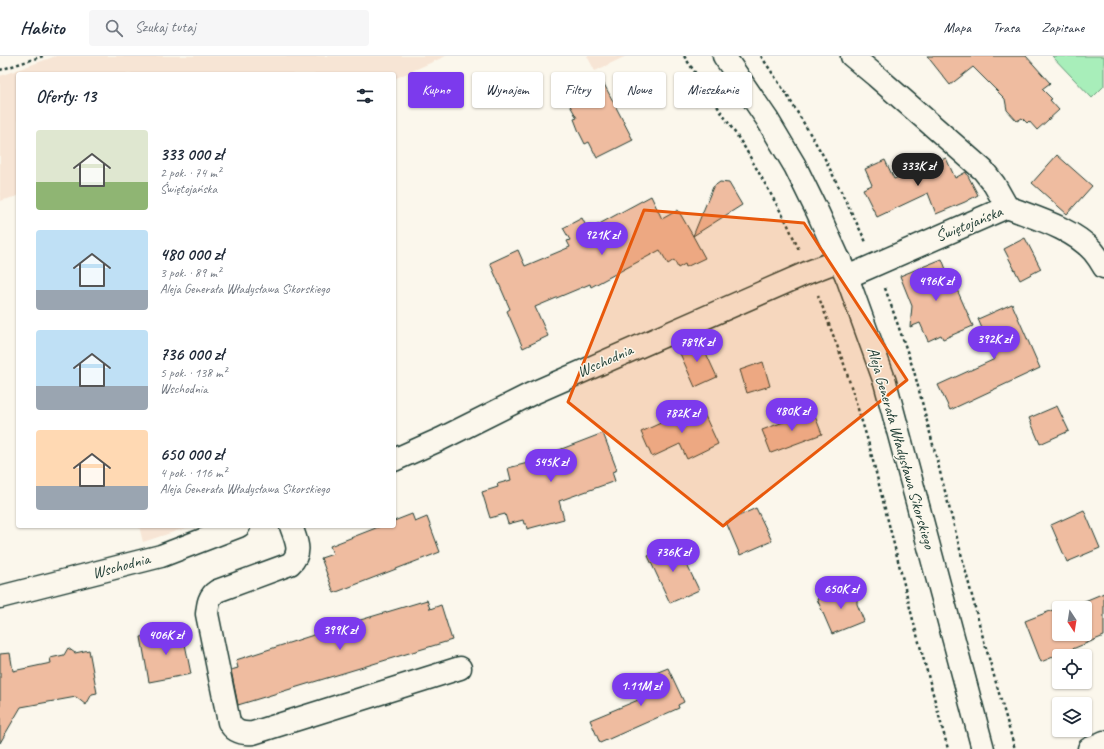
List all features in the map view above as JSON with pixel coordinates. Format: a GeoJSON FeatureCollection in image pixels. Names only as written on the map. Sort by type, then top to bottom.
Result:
{"type":"FeatureCollection","features":[{"type":"Feature","properties":{"kind":"street","name":"Aleja Generała Władysława Sikorskiego"},"geometry":{"type":"LineString","coordinates":[[724,56],[767,120],[795,166],[844,268],[885,382],[983,749]]}},
{"type":"Feature","properties":{"kind":"street"},"geometry":{"type":"LineString","coordinates":[[852,56],[983,170],[994,184],[1007,207]]}},
{"type":"Feature","properties":{"kind":"street","name":"Świętojańska"},"geometry":{"type":"LineString","coordinates":[[844,268],[876,264],[1007,207],[1057,227],[1078,238],[1100,255]]}},
{"type":"Feature","properties":{"kind":"street","name":"Wschodnia"},"geometry":{"type":"LineString","coordinates":[[396,459],[441,439],[531,394],[809,272],[844,268]]}},
{"type":"Feature","properties":{"kind":"street","name":"Wschodnia"},"geometry":{"type":"LineString","coordinates":[[0,598],[161,556],[234,528]]}},
{"type":"Feature","properties":{"kind":"street"},"geometry":{"type":"LineString","coordinates":[[292,528],[298,546],[295,560],[290,564],[217,591],[212,594],[209,600],[207,614],[229,722],[237,732],[245,734],[253,733],[460,668]]}},
{"type":"Feature","properties":{"kind":"street"},"geometry":{"type":"LineString","coordinates":[[1089,749],[1104,742]]}},
{"type":"Feature","properties":{"kind":"path"},"geometry":{"type":"LineString","coordinates":[[0,70],[43,56]]}},
{"type":"Feature","properties":{"kind":"path"},"geometry":{"type":"LineString","coordinates":[[684,56],[745,148],[787,223],[809,272],[844,364],[868,441],[911,613],[948,749]]}},
{"type":"Feature","properties":{"kind":"path"},"geometry":{"type":"LineString","coordinates":[[761,56],[787,95],[824,157],[876,264],[914,371],[980,627],[1015,749]]}},
{"type":"Feature","properties":{"kind":"highlighted area"},"geometry":{"type":"Polygon","coordinates":[[[644,210],[804,223],[907,380],[723,526],[568,402],[644,210]]]}},
{"type":"Feature","properties":{"kind":"shaded area"},"geometry":{"type":"Polygon","coordinates":[[[56,56],[446,56],[396,78],[396,72],[16,72],[16,197],[0,201],[0,76],[56,56]]]}},
{"type":"Feature","properties":{"kind":"shaded area"},"geometry":{"type":"Polygon","coordinates":[[[587,56],[626,56],[595,71],[587,56]]]}},
{"type":"Feature","properties":{"kind":"shaded area"},"geometry":{"type":"Polygon","coordinates":[[[140,528],[186,528],[143,542],[140,528]]]}},
{"type":"Feature","properties":{"kind":"green space"},"geometry":{"type":"Polygon","coordinates":[[[1052,56],[1104,56],[1104,86],[1092,98],[1052,56]]]}},
{"type":"Feature","properties":{"kind":"building"},"geometry":{"type":"Polygon","coordinates":[[[927,56],[1026,56],[1050,83],[1042,89],[1052,99],[1050,100],[1059,110],[1037,130],[1029,121],[1027,123],[1022,118],[1017,121],[1007,110],[1005,99],[973,67],[950,85],[927,56]]]}},
{"type":"Feature","properties":{"kind":"building"},"geometry":{"type":"Polygon","coordinates":[[[605,86],[613,101],[613,108],[616,108],[633,140],[597,158],[589,142],[585,144],[579,132],[574,119],[577,118],[571,108],[605,108],[605,86]]]}},
{"type":"Feature","properties":{"kind":"building"},"geometry":{"type":"Polygon","coordinates":[[[1057,155],[1092,186],[1067,214],[1032,183],[1057,155]]]}},
{"type":"Feature","properties":{"kind":"building"},"geometry":{"type":"Polygon","coordinates":[[[946,158],[955,178],[966,172],[978,195],[936,214],[928,193],[877,217],[863,189],[872,185],[865,169],[885,160],[894,179],[946,158]]]}},
{"type":"Feature","properties":{"kind":"building"},"geometry":{"type":"Polygon","coordinates":[[[720,182],[729,183],[742,205],[693,236],[713,187],[720,182]]]}},
{"type":"Feature","properties":{"kind":"building"},"geometry":{"type":"Polygon","coordinates":[[[651,196],[662,219],[678,210],[705,258],[686,267],[685,264],[678,268],[674,260],[668,264],[660,250],[591,287],[590,284],[535,307],[548,336],[523,348],[507,311],[510,309],[490,263],[518,250],[525,266],[570,247],[567,241],[570,240],[563,228],[582,218],[588,230],[651,196]]]}},
{"type":"Feature","properties":{"kind":"building"},"geometry":{"type":"Polygon","coordinates":[[[1025,238],[1041,269],[1020,280],[1004,249],[1025,238]]]}},
{"type":"Feature","properties":{"kind":"building"},"geometry":{"type":"Polygon","coordinates":[[[942,259],[949,277],[951,276],[973,326],[943,339],[941,335],[928,341],[920,323],[910,327],[912,306],[900,276],[942,259]]]}},
{"type":"Feature","properties":{"kind":"building"},"geometry":{"type":"Polygon","coordinates":[[[1012,304],[1040,368],[950,410],[938,385],[995,359],[978,319],[1012,304]]]}},
{"type":"Feature","properties":{"kind":"building"},"geometry":{"type":"Polygon","coordinates":[[[700,340],[717,377],[695,387],[678,349],[700,340]]]}},
{"type":"Feature","properties":{"kind":"building"},"geometry":{"type":"Polygon","coordinates":[[[763,362],[770,386],[747,393],[740,370],[763,362]]]}},
{"type":"Feature","properties":{"kind":"building"},"geometry":{"type":"Polygon","coordinates":[[[700,405],[718,444],[687,459],[680,444],[652,457],[641,432],[700,405]]]}},
{"type":"Feature","properties":{"kind":"building"},"geometry":{"type":"Polygon","coordinates":[[[1057,406],[1069,431],[1040,444],[1029,418],[1057,406]]]}},
{"type":"Feature","properties":{"kind":"building"},"geometry":{"type":"Polygon","coordinates":[[[813,411],[822,434],[771,453],[762,430],[813,411]]]}},
{"type":"Feature","properties":{"kind":"building"},"geometry":{"type":"Polygon","coordinates":[[[603,433],[617,470],[612,472],[615,481],[559,501],[564,519],[527,529],[523,520],[508,524],[505,514],[490,518],[482,492],[498,487],[497,484],[511,480],[508,468],[548,458],[546,455],[603,433]]]}},
{"type":"Feature","properties":{"kind":"building"},"geometry":{"type":"Polygon","coordinates":[[[756,508],[772,541],[740,555],[726,522],[756,508]]]}},
{"type":"Feature","properties":{"kind":"building"},"geometry":{"type":"Polygon","coordinates":[[[1084,510],[1100,548],[1067,562],[1051,525],[1084,510]]]}},
{"type":"Feature","properties":{"kind":"building"},"geometry":{"type":"Polygon","coordinates":[[[412,514],[415,522],[427,517],[440,552],[334,593],[321,558],[333,554],[330,546],[376,528],[396,528],[396,520],[412,514]]]}},
{"type":"Feature","properties":{"kind":"building"},"geometry":{"type":"Polygon","coordinates":[[[676,542],[699,590],[670,603],[648,556],[676,542]]]}},
{"type":"Feature","properties":{"kind":"building"},"geometry":{"type":"Polygon","coordinates":[[[850,585],[855,599],[857,599],[857,604],[864,621],[832,634],[817,599],[850,585]]]}},
{"type":"Feature","properties":{"kind":"building"},"geometry":{"type":"Polygon","coordinates":[[[1104,593],[1104,636],[1092,641],[1092,601],[1085,601],[1104,593]]]}},
{"type":"Feature","properties":{"kind":"building"},"geometry":{"type":"Polygon","coordinates":[[[427,600],[430,609],[441,605],[452,640],[238,705],[231,670],[238,668],[236,660],[427,600]]]}},
{"type":"Feature","properties":{"kind":"building"},"geometry":{"type":"Polygon","coordinates":[[[1052,610],[1052,641],[1092,641],[1072,649],[1052,649],[1052,657],[1041,662],[1025,621],[1052,610]]]}},
{"type":"Feature","properties":{"kind":"building"},"geometry":{"type":"Polygon","coordinates":[[[182,629],[191,674],[149,682],[141,637],[182,629]]]}},
{"type":"Feature","properties":{"kind":"building"},"geometry":{"type":"Polygon","coordinates":[[[68,648],[75,653],[89,650],[97,693],[92,694],[86,705],[76,697],[21,707],[0,743],[0,654],[10,653],[13,671],[51,663],[50,658],[64,655],[68,648]]]}},
{"type":"Feature","properties":{"kind":"building"},"geometry":{"type":"Polygon","coordinates":[[[668,668],[684,702],[678,705],[679,708],[600,743],[590,720],[643,698],[637,685],[642,682],[641,679],[668,668]]]}}]}
